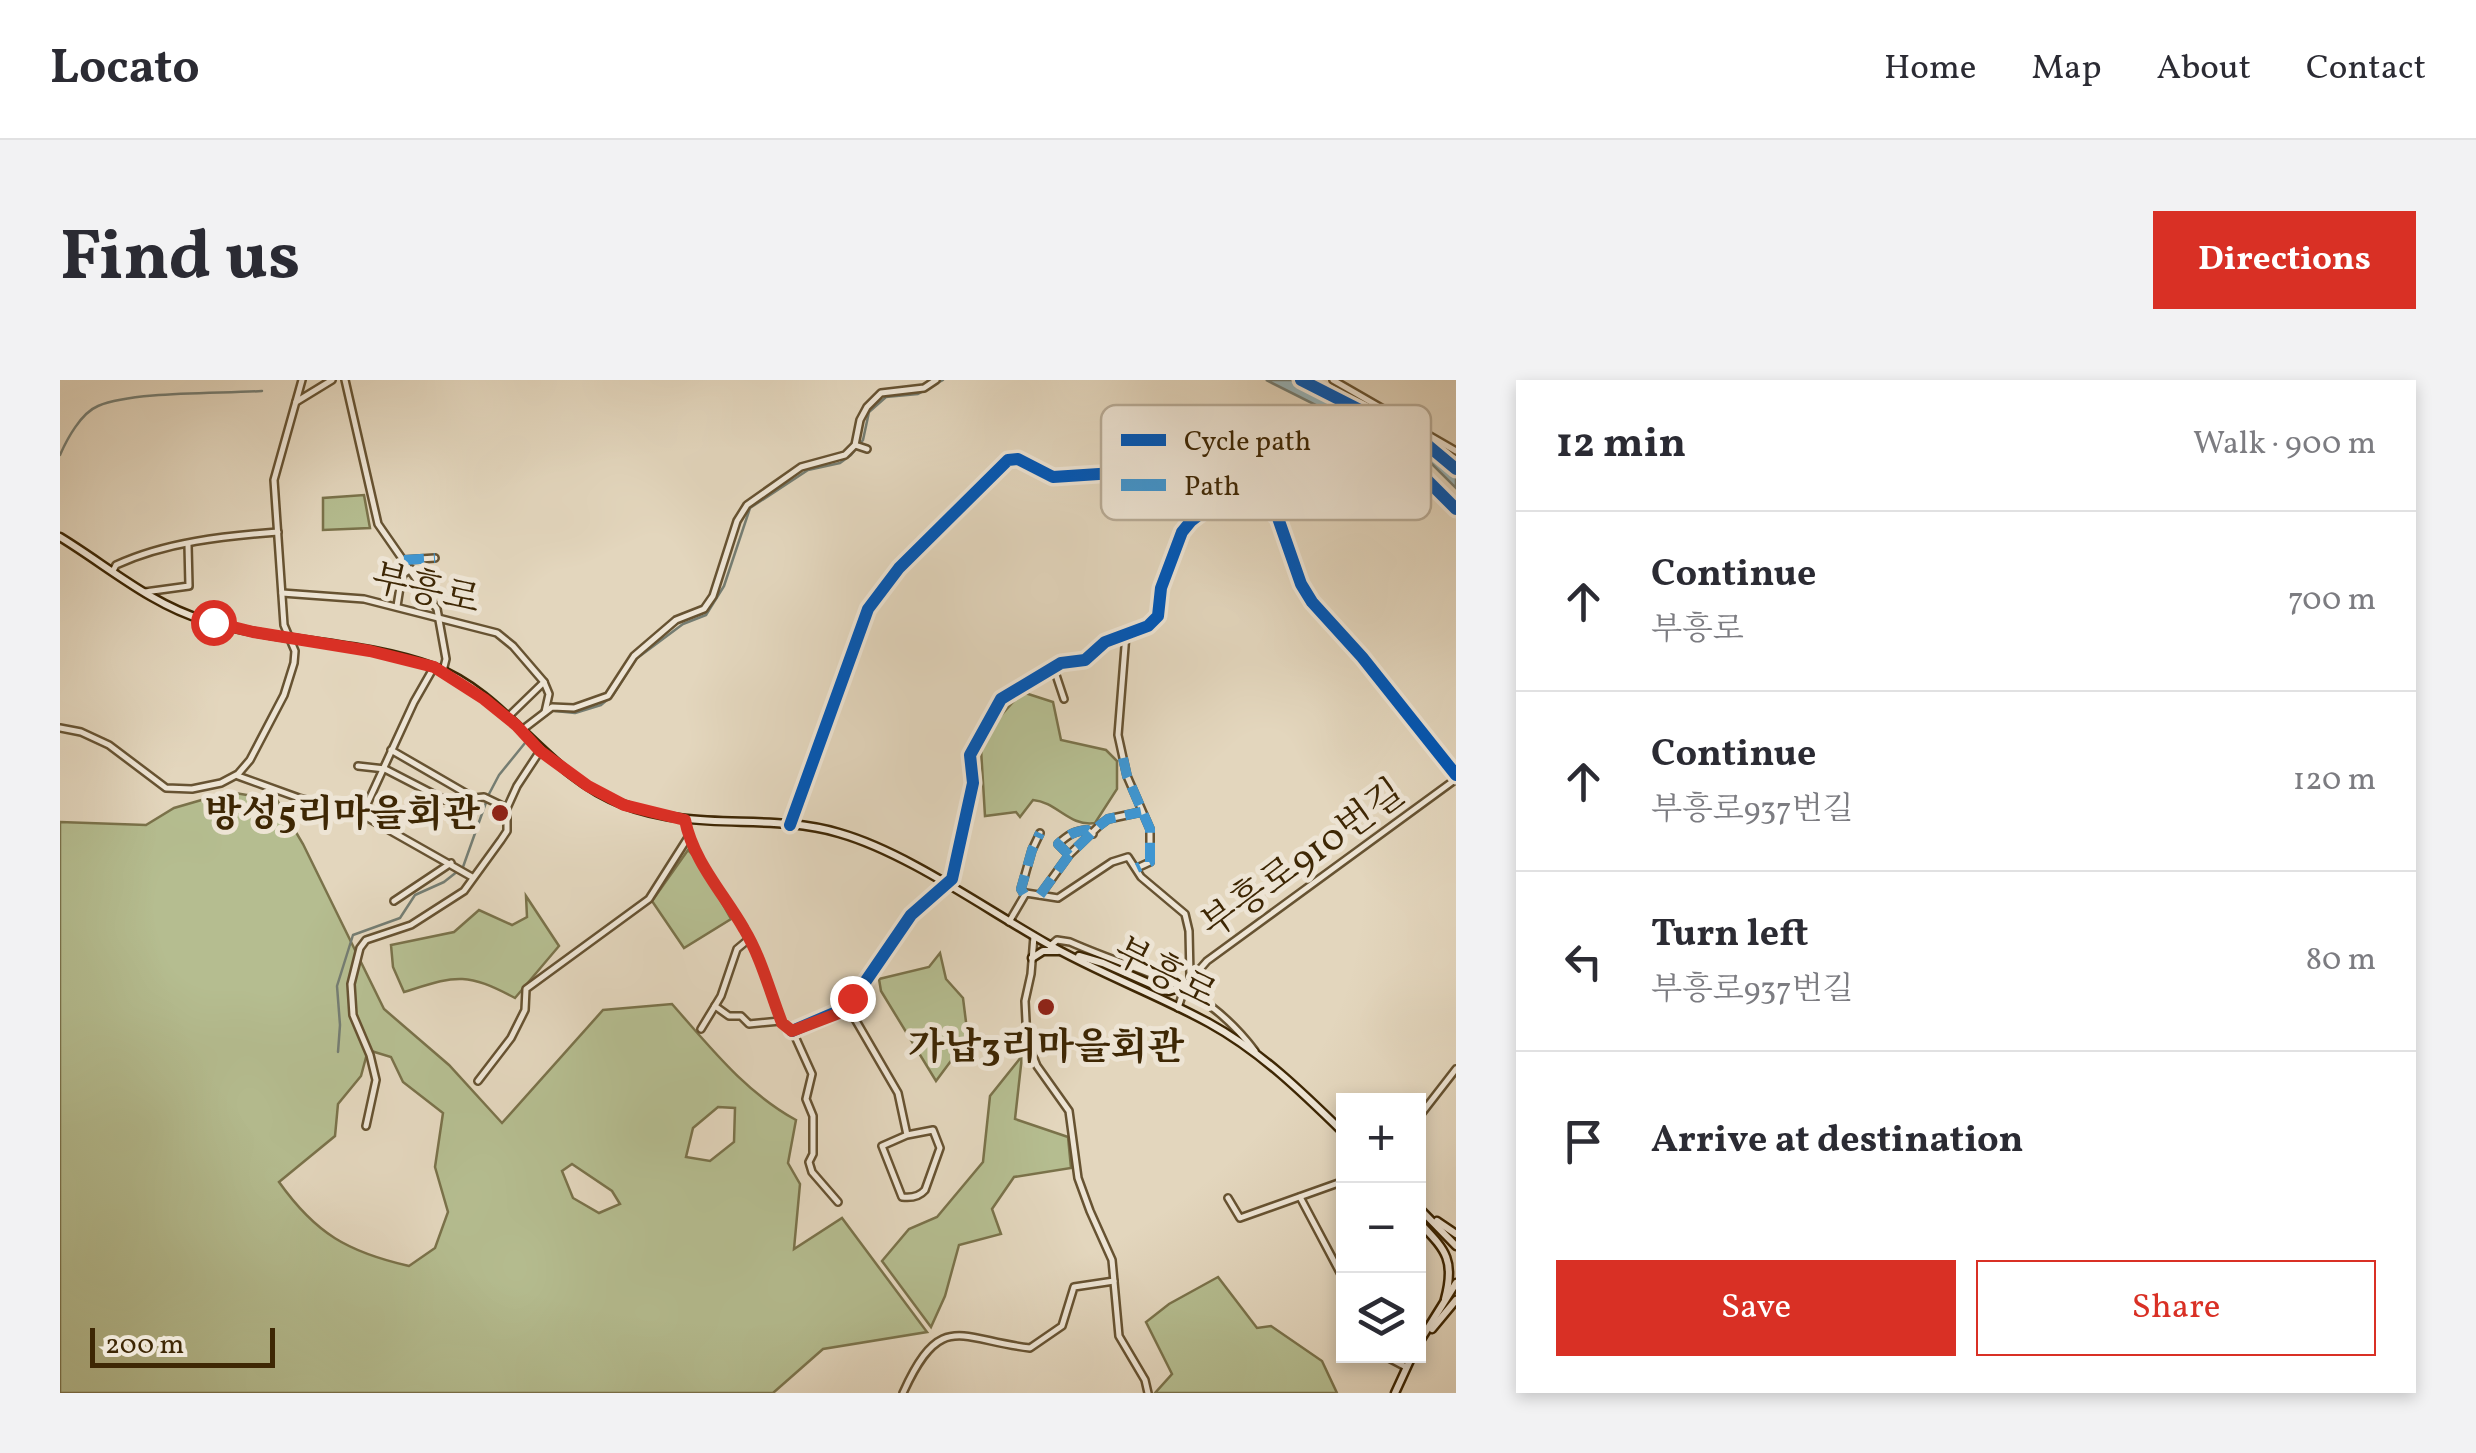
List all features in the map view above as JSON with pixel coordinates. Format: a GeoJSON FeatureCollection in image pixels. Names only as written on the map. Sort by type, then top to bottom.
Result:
{"type":"FeatureCollection","features":[{"type":"Feature","properties":{"kind":"main road","name":"부흥로"},"geometry":{"type":"LineString","coordinates":[[60,537],[145,592],[202,620],[434,667],[607,798],[685,820],[790,826],[838,833],[870,844],[1050,946],[1210,1023],[1260,1057],[1336,1126]]}},
{"type":"Feature","properties":{"kind":"main road"},"geometry":{"type":"LineString","coordinates":[[1032,958],[1043,952],[1066,952],[1103,963],[1162,990],[1184,986]]}},
{"type":"Feature","properties":{"kind":"main road"},"geometry":{"type":"LineString","coordinates":[[1426,1213],[1456,1234]]}},
{"type":"Feature","properties":{"kind":"main road"},"geometry":{"type":"LineString","coordinates":[[1426,1214],[1456,1246]]}},
{"type":"Feature","properties":{"kind":"main road"},"geometry":{"type":"LineString","coordinates":[[1426,1229],[1452,1263],[1446,1299]]}},
{"type":"Feature","properties":{"kind":"main road"},"geometry":{"type":"LineString","coordinates":[[1435,1237],[1456,1246]]}},
{"type":"Feature","properties":{"kind":"main road"},"geometry":{"type":"LineString","coordinates":[[1426,1331],[1456,1284]]}},
{"type":"Feature","properties":{"kind":"main road"},"geometry":{"type":"LineString","coordinates":[[1426,1335],[1456,1300]]}},
{"type":"Feature","properties":{"kind":"main road"},"geometry":{"type":"LineString","coordinates":[[1394,1393],[1408,1363]]}},
{"type":"Feature","properties":{"kind":"street"},"geometry":{"type":"LineString","coordinates":[[60,728],[81,732],[109,745],[166,788],[192,789],[221,782],[236,775],[250,760],[290,682],[295,652],[284,625],[274,480],[302,380]]}},
{"type":"Feature","properties":{"kind":"street"},"geometry":{"type":"LineString","coordinates":[[296,400],[332,380]]}},
{"type":"Feature","properties":{"kind":"street"},"geometry":{"type":"LineString","coordinates":[[345,380],[378,524],[432,597],[439,618],[444,672]]}},
{"type":"Feature","properties":{"kind":"street"},"geometry":{"type":"LineString","coordinates":[[521,731],[552,708],[574,708],[608,696],[634,656],[676,620],[704,609],[713,596],[736,520],[747,505],[801,467],[840,459],[855,445],[860,420],[872,399],[881,393],[924,388],[936,380]]}},
{"type":"Feature","properties":{"kind":"street"},"geometry":{"type":"LineString","coordinates":[[1334,380],[1377,405]]}},
{"type":"Feature","properties":{"kind":"street"},"geometry":{"type":"LineString","coordinates":[[1431,436],[1456,451]]}},
{"type":"Feature","properties":{"kind":"street"},"geometry":{"type":"LineString","coordinates":[[855,445],[867,449]]}},
{"type":"Feature","properties":{"kind":"street"},"geometry":{"type":"LineString","coordinates":[[790,826],[868,609],[899,568],[1008,460],[1018,459],[1052,477],[1101,474]]}},
{"type":"Feature","properties":{"kind":"street"},"geometry":{"type":"LineString","coordinates":[[1431,484],[1456,509]]}},
{"type":"Feature","properties":{"kind":"street"},"geometry":{"type":"LineString","coordinates":[[792,1031],[848,1007],[910,915],[952,879],[973,782],[968,762],[1000,699],[1061,663],[1085,660],[1106,642],[1148,626],[1158,616],[1161,588],[1179,540],[1192,520]]}},
{"type":"Feature","properties":{"kind":"street"},"geometry":{"type":"LineString","coordinates":[[1279,520],[1312,602],[1362,656],[1456,777]]}},
{"type":"Feature","properties":{"kind":"street"},"geometry":{"type":"LineString","coordinates":[[113,571],[116,564],[126,560],[188,544],[278,532]]}},
{"type":"Feature","properties":{"kind":"street"},"geometry":{"type":"LineString","coordinates":[[145,592],[190,586],[188,544]]}},
{"type":"Feature","properties":{"kind":"street"},"geometry":{"type":"LineString","coordinates":[[404,560],[435,558]]}},
{"type":"Feature","properties":{"kind":"street"},"geometry":{"type":"LineString","coordinates":[[397,608],[402,575],[411,569]]}},
{"type":"Feature","properties":{"kind":"street","name":"부흥로"},"geometry":{"type":"LineString","coordinates":[[282,593],[364,599],[478,626],[497,633],[513,646],[544,682]]}},
{"type":"Feature","properties":{"kind":"street"},"geometry":{"type":"LineString","coordinates":[[1126,634],[1118,735],[1150,829],[1150,862],[1136,868]]}},
{"type":"Feature","properties":{"kind":"street"},"geometry":{"type":"LineString","coordinates":[[362,815],[390,750],[434,667]]}},
{"type":"Feature","properties":{"kind":"street"},"geometry":{"type":"LineString","coordinates":[[1053,669],[1064,699]]}},
{"type":"Feature","properties":{"kind":"street"},"geometry":{"type":"LineString","coordinates":[[506,718],[544,682],[550,694],[544,712]]}},
{"type":"Feature","properties":{"kind":"street"},"geometry":{"type":"LineString","coordinates":[[390,750],[474,798],[507,808]]}},
{"type":"Feature","properties":{"kind":"street"},"geometry":{"type":"LineString","coordinates":[[366,1126],[376,1080],[354,1015],[351,984],[360,948],[366,940],[411,925],[464,891],[507,831],[507,808],[540,751]]}},
{"type":"Feature","properties":{"kind":"street"},"geometry":{"type":"LineString","coordinates":[[358,766],[381,770],[446,800]]}},
{"type":"Feature","properties":{"kind":"street"},"geometry":{"type":"LineString","coordinates":[[236,775],[362,815],[472,877]]}},
{"type":"Feature","properties":{"kind":"street","name":"부흥로910번길"},"geometry":{"type":"LineString","coordinates":[[1184,986],[1190,976],[1456,777]]}},
{"type":"Feature","properties":{"kind":"street"},"geometry":{"type":"LineString","coordinates":[[1040,894],[1069,855],[1108,819],[1142,812]]}},
{"type":"Feature","properties":{"kind":"street"},"geometry":{"type":"LineString","coordinates":[[685,820],[689,836],[717,890],[744,928],[782,1021],[792,1031],[812,1074],[806,1099],[812,1116],[813,1154],[809,1162],[812,1172],[838,1202]]}},
{"type":"Feature","properties":{"kind":"street"},"geometry":{"type":"LineString","coordinates":[[1069,855],[1058,844],[1067,836],[1088,830],[1093,834]]}},
{"type":"Feature","properties":{"kind":"street"},"geometry":{"type":"LineString","coordinates":[[1024,894],[1021,889],[1040,834]]}},
{"type":"Feature","properties":{"kind":"street"},"geometry":{"type":"LineString","coordinates":[[478,1082],[511,1038],[525,1010],[526,988],[649,899],[689,836]]}},
{"type":"Feature","properties":{"kind":"street"},"geometry":{"type":"LineString","coordinates":[[1024,894],[1054,899],[1120,858],[1130,859],[1141,876],[1186,917],[1190,976]]}},
{"type":"Feature","properties":{"kind":"street"},"geometry":{"type":"LineString","coordinates":[[394,901],[451,863]]}},
{"type":"Feature","properties":{"kind":"street"},"geometry":{"type":"LineString","coordinates":[[1009,922],[1024,894]]}},
{"type":"Feature","properties":{"kind":"street"},"geometry":{"type":"LineString","coordinates":[[1034,936],[1025,1001],[1027,1041],[1037,1066],[1069,1111],[1078,1178],[1112,1260],[1119,1336],[1148,1393]]}},
{"type":"Feature","properties":{"kind":"street"},"geometry":{"type":"LineString","coordinates":[[701,1029],[715,1006],[738,949],[749,939]]}},
{"type":"Feature","properties":{"kind":"street","name":"부흥로910번길"},"geometry":{"type":"LineString","coordinates":[[1050,946],[1061,939],[1184,986],[1221,1011],[1260,1057]]}},
{"type":"Feature","properties":{"kind":"street"},"geometry":{"type":"LineString","coordinates":[[1178,1008],[1184,986]]}},
{"type":"Feature","properties":{"kind":"street"},"geometry":{"type":"LineString","coordinates":[[715,1006],[729,1016],[741,1016],[749,1024],[782,1021]]}},
{"type":"Feature","properties":{"kind":"street"},"geometry":{"type":"LineString","coordinates":[[848,1007],[898,1093],[907,1134]]}},
{"type":"Feature","properties":{"kind":"street"},"geometry":{"type":"LineString","coordinates":[[1426,1108],[1456,1070]]}},
{"type":"Feature","properties":{"kind":"street"},"geometry":{"type":"LineString","coordinates":[[933,1130],[940,1148],[925,1190],[907,1198],[902,1197],[882,1146],[907,1134],[933,1130]]}},
{"type":"Feature","properties":{"kind":"street"},"geometry":{"type":"LineString","coordinates":[[1228,1198],[1240,1218],[1338,1183]]}},
{"type":"Feature","properties":{"kind":"street"},"geometry":{"type":"LineString","coordinates":[[1300,1197],[1340,1273]]}},
{"type":"Feature","properties":{"kind":"street"},"geometry":{"type":"LineString","coordinates":[[903,1393],[922,1359],[936,1341],[948,1334],[980,1336],[1030,1348],[1062,1326],[1074,1288],[1114,1281]]}},
{"type":"Feature","properties":{"kind":"street"},"geometry":{"type":"LineString","coordinates":[[1398,1363],[1406,1367]]}},
{"type":"Feature","properties":{"kind":"green space"},"geometry":{"type":"Polygon","coordinates":[[[364,495],[370,528],[323,530],[323,498],[364,495]]]}},
{"type":"Feature","properties":{"kind":"green space"},"geometry":{"type":"Polygon","coordinates":[[[1022,692],[1053,702],[1061,740],[1106,750],[1117,761],[1117,789],[1095,823],[1078,821],[1033,800],[1020,817],[1016,812],[985,816],[981,749],[996,721],[1022,692]]]}},
{"type":"Feature","properties":{"kind":"green space"},"geometry":{"type":"Polygon","coordinates":[[[229,792],[277,800],[303,844],[384,1009],[449,1065],[502,1123],[603,1010],[672,1004],[744,1082],[796,1120],[788,1163],[800,1184],[794,1249],[842,1218],[927,1332],[823,1349],[773,1393],[60,1393],[60,822],[146,825],[174,808],[229,792]],[[368,1050],[361,1076],[338,1104],[335,1136],[279,1182],[306,1215],[335,1238],[368,1254],[409,1266],[435,1248],[448,1212],[435,1167],[443,1113],[403,1082],[391,1057],[368,1050]],[[718,1107],[693,1128],[686,1157],[710,1161],[734,1142],[735,1108],[718,1107]],[[572,1164],[562,1171],[573,1198],[599,1213],[620,1204],[612,1191],[572,1164]]]}},
{"type":"Feature","properties":{"kind":"green space"},"geometry":{"type":"Polygon","coordinates":[[[688,850],[698,860],[731,919],[684,948],[652,901],[688,850]]]}},
{"type":"Feature","properties":{"kind":"green space"},"geometry":{"type":"Polygon","coordinates":[[[526,896],[559,946],[515,998],[483,983],[460,979],[404,992],[393,967],[391,945],[454,932],[479,910],[512,925],[527,917],[526,896]]]}},
{"type":"Feature","properties":{"kind":"green space"},"geometry":{"type":"Polygon","coordinates":[[[940,953],[946,979],[963,998],[968,1038],[936,1081],[881,991],[879,979],[929,967],[940,953]]]}},
{"type":"Feature","properties":{"kind":"green space"},"geometry":{"type":"Polygon","coordinates":[[[1022,1056],[1015,1119],[1068,1137],[1071,1168],[1014,1177],[992,1209],[1001,1234],[959,1245],[945,1296],[931,1327],[882,1261],[909,1229],[937,1217],[983,1162],[990,1096],[1022,1056]]]}},
{"type":"Feature","properties":{"kind":"green space"},"geometry":{"type":"Polygon","coordinates":[[[1218,1277],[1257,1328],[1271,1326],[1322,1361],[1337,1393],[1155,1393],[1172,1374],[1146,1322],[1169,1304],[1218,1277]]]}},
{"type":"Feature","properties":{"kind":"water"},"geometry":{"type":"Polygon","coordinates":[[[1266,380],[1291,380],[1340,405],[1316,405],[1266,380]]]}},
{"type":"Feature","properties":{"kind":"water"},"geometry":{"type":"Polygon","coordinates":[[[1431,452],[1456,474],[1456,488],[1431,463],[1431,452]]]}},
{"type":"Feature","properties":{"kind":"waterway"},"geometry":{"type":"LineString","coordinates":[[555,711],[575,713],[601,705],[613,695],[636,659],[683,624],[706,615],[724,586],[750,508],[808,470],[840,463],[851,455],[863,440],[869,412],[886,397],[918,394],[943,380]]}},
{"type":"Feature","properties":{"kind":"waterway"},"geometry":{"type":"LineString","coordinates":[[60,455],[80,420],[98,406],[155,395],[262,391]]}},
{"type":"Feature","properties":{"kind":"waterway"},"geometry":{"type":"LineString","coordinates":[[338,1052],[337,986],[353,935],[400,918],[415,895],[444,882],[463,867],[489,794],[525,743]]}},
{"type":"Feature","properties":{"kind":"marked path"},"geometry":{"type":"LineString","coordinates":[[404,560],[435,558]]}},
{"type":"Feature","properties":{"kind":"marked path"},"geometry":{"type":"LineString","coordinates":[[1123,758],[1150,829],[1150,862],[1137,868]]}},
{"type":"Feature","properties":{"kind":"marked path"},"geometry":{"type":"LineString","coordinates":[[1040,895],[1069,855],[1100,825],[1108,819],[1141,812]]}},
{"type":"Feature","properties":{"kind":"marked path"},"geometry":{"type":"LineString","coordinates":[[1069,855],[1058,844],[1078,831],[1093,834]]}},
{"type":"Feature","properties":{"kind":"marked path"},"geometry":{"type":"LineString","coordinates":[[1024,894],[1021,889],[1040,833]]}},
{"type":"Feature","properties":{"kind":"cycle path"},"geometry":{"type":"LineString","coordinates":[[1301,380],[1350,405]]}},
{"type":"Feature","properties":{"kind":"cycle path"},"geometry":{"type":"LineString","coordinates":[[1431,448],[1456,469]]}},
{"type":"Feature","properties":{"kind":"cycle path"},"geometry":{"type":"LineString","coordinates":[[790,825],[868,609],[899,568],[1008,460],[1018,459],[1053,477],[1101,474]]}},
{"type":"Feature","properties":{"kind":"cycle path"},"geometry":{"type":"LineString","coordinates":[[1431,484],[1456,509]]}},
{"type":"Feature","properties":{"kind":"cycle path"},"geometry":{"type":"LineString","coordinates":[[792,1031],[848,1007],[911,915],[952,879],[973,783],[970,755],[1001,699],[1061,663],[1085,660],[1105,642],[1148,626],[1158,616],[1161,588],[1182,532],[1192,520]]}},
{"type":"Feature","properties":{"kind":"cycle path"},"geometry":{"type":"LineString","coordinates":[[1279,520],[1301,584],[1312,602],[1362,657],[1456,775]]}},
{"type":"Feature","properties":{"kind":"place","name":"방성5리마을회관"},"geometry":{"type":"Point","coordinates":[500,813]}},
{"type":"Feature","properties":{"kind":"place","name":"가납3리마을회관"},"geometry":{"type":"Point","coordinates":[1046,1007]}},
{"type":"Feature","properties":{"kind":"route"},"geometry":{"type":"LineString","coordinates":[[213,622],[370,651],[444,672],[516,725],[540,751],[607,798],[685,820],[690,840],[717,890],[744,928],[782,1023],[792,1031],[842,1012],[852,998]]}}]}
